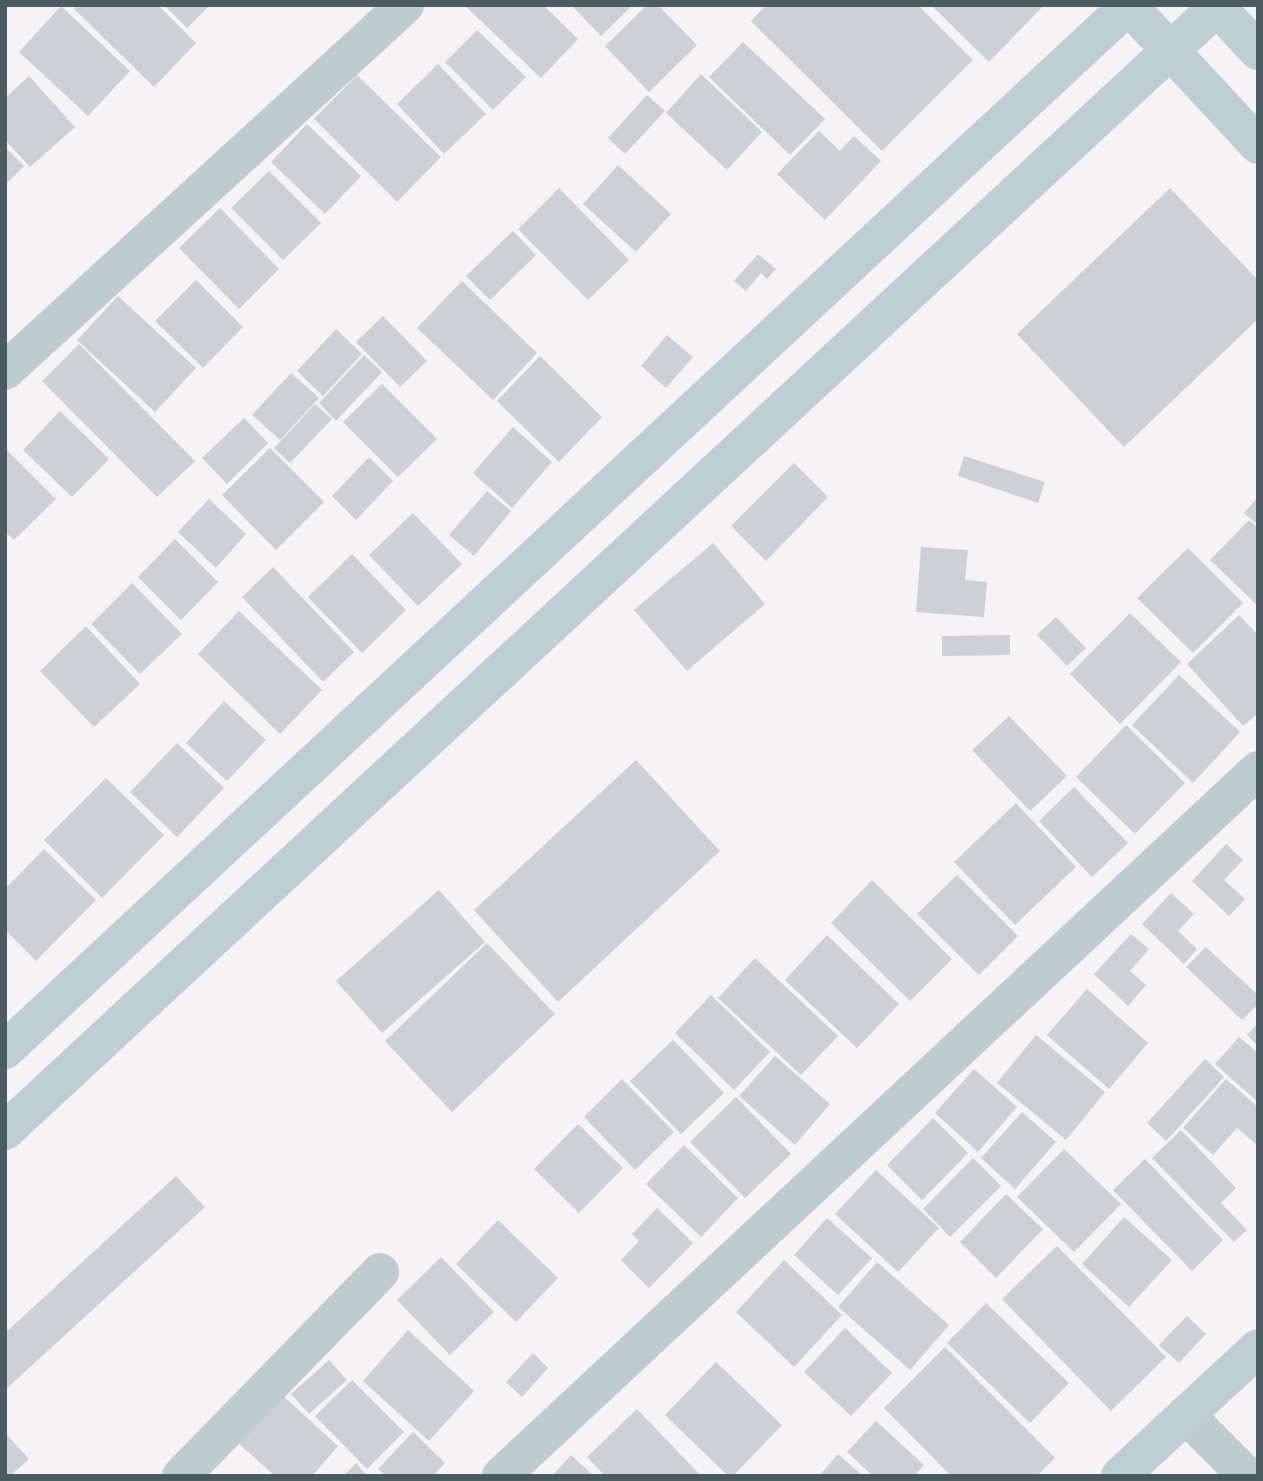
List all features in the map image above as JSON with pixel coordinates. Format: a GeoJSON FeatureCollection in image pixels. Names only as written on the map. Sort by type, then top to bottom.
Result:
{"type":"FeatureCollection","features":[{"type":"Feature","properties":{"kind":"street"},"geometry":{"type":"LineString","coordinates":[[5,371],[405,5]]}},
{"type":"Feature","properties":{"kind":"street"},"geometry":{"type":"LineString","coordinates":[[5,1050],[1129,5],[1258,145]]}},
{"type":"Feature","properties":{"kind":"street"},"geometry":{"type":"LineString","coordinates":[[5,1131],[1216,6],[1258,51]]}},
{"type":"Feature","properties":{"kind":"street"},"geometry":{"type":"LineString","coordinates":[[502,1476],[1258,770]]}},
{"type":"Feature","properties":{"kind":"street"},"geometry":{"type":"LineString","coordinates":[[47,1011],[86,1054]]}},
{"type":"Feature","properties":{"kind":"street"},"geometry":{"type":"LineString","coordinates":[[181,1476],[380,1272]]}},
{"type":"Feature","properties":{"kind":"street"},"geometry":{"type":"LineString","coordinates":[[1120,1476],[1258,1348]]}},
{"type":"Feature","properties":{"kind":"street"},"geometry":{"type":"LineString","coordinates":[[1186,1415],[1247,1476]]}},
{"type":"Feature","properties":{"kind":"building"},"geometry":{"type":"Polygon","coordinates":[[[77,5],[158,5],[196,43],[154,87],[74,9],[77,5]]]}},
{"type":"Feature","properties":{"kind":"building"},"geometry":{"type":"Polygon","coordinates":[[[164,5],[210,5],[187,28],[164,5]]]}},
{"type":"Feature","properties":{"kind":"building"},"geometry":{"type":"Polygon","coordinates":[[[464,5],[543,5],[578,39],[541,78],[464,5]]]}},
{"type":"Feature","properties":{"kind":"building"},"geometry":{"type":"Polygon","coordinates":[[[571,5],[633,5],[601,36],[571,5]]]}},
{"type":"Feature","properties":{"kind":"building"},"geometry":{"type":"Polygon","coordinates":[[[647,5],[658,5],[697,45],[649,92],[605,46],[647,5]]]}},
{"type":"Feature","properties":{"kind":"building"},"geometry":{"type":"Polygon","coordinates":[[[766,5],[918,5],[973,60],[882,151],[751,21],[766,5]]]}},
{"type":"Feature","properties":{"kind":"building"},"geometry":{"type":"Polygon","coordinates":[[[931,5],[1044,5],[989,62],[931,5]]]}},
{"type":"Feature","properties":{"kind":"building"},"geometry":{"type":"Polygon","coordinates":[[[61,6],[130,71],[88,116],[19,52],[61,6]]]}},
{"type":"Feature","properties":{"kind":"building"},"geometry":{"type":"Polygon","coordinates":[[[477,30],[526,77],[493,110],[445,62],[477,30]]]}},
{"type":"Feature","properties":{"kind":"building"},"geometry":{"type":"Polygon","coordinates":[[[743,42],[825,119],[790,155],[709,77],[743,42]]]}},
{"type":"Feature","properties":{"kind":"building"},"geometry":{"type":"Polygon","coordinates":[[[438,64],[486,114],[444,154],[397,104],[438,64]]]}},
{"type":"Feature","properties":{"kind":"building"},"geometry":{"type":"Polygon","coordinates":[[[701,74],[762,132],[727,170],[666,113],[701,74]]]}},
{"type":"Feature","properties":{"kind":"building"},"geometry":{"type":"Polygon","coordinates":[[[357,75],[441,157],[397,202],[314,119],[357,75]]]}},
{"type":"Feature","properties":{"kind":"building"},"geometry":{"type":"Polygon","coordinates":[[[29,76],[75,127],[30,167],[5,140],[5,98],[29,76]]]}},
{"type":"Feature","properties":{"kind":"building"},"geometry":{"type":"Polygon","coordinates":[[[647,95],[665,111],[625,154],[608,138],[647,95]]]}},
{"type":"Feature","properties":{"kind":"building"},"geometry":{"type":"Polygon","coordinates":[[[307,124],[361,176],[325,214],[271,162],[307,124]]]}},
{"type":"Feature","properties":{"kind":"building"},"geometry":{"type":"Polygon","coordinates":[[[819,131],[840,151],[854,136],[881,161],[825,220],[777,174],[819,131]]]}},
{"type":"Feature","properties":{"kind":"building"},"geometry":{"type":"Polygon","coordinates":[[[5,147],[24,166],[5,185],[5,147]]]}},
{"type":"Feature","properties":{"kind":"building"},"geometry":{"type":"Polygon","coordinates":[[[618,165],[671,214],[636,252],[583,204],[618,165]]]}},
{"type":"Feature","properties":{"kind":"building"},"geometry":{"type":"Polygon","coordinates":[[[269,171],[321,223],[283,260],[231,208],[269,171]]]}},
{"type":"Feature","properties":{"kind":"building"},"geometry":{"type":"Polygon","coordinates":[[[559,188],[629,260],[588,300],[518,229],[559,188]]]}},
{"type":"Feature","properties":{"kind":"building"},"geometry":{"type":"Polygon","coordinates":[[[1170,188],[1258,280],[1258,319],[1124,447],[1017,334],[1170,188]]]}},
{"type":"Feature","properties":{"kind":"building"},"geometry":{"type":"Polygon","coordinates":[[[220,208],[279,269],[239,309],[179,248],[220,208]]]}},
{"type":"Feature","properties":{"kind":"building"},"geometry":{"type":"Polygon","coordinates":[[[513,231],[536,255],[490,300],[466,276],[513,231]]]}},
{"type":"Feature","properties":{"kind":"building"},"geometry":{"type":"Polygon","coordinates":[[[758,254],[776,269],[767,279],[761,273],[746,291],[734,281],[758,254]]]}},
{"type":"Feature","properties":{"kind":"building"},"geometry":{"type":"Polygon","coordinates":[[[196,280],[243,327],[203,368],[155,321],[196,280]]]}},
{"type":"Feature","properties":{"kind":"building"},"geometry":{"type":"Polygon","coordinates":[[[462,281],[537,353],[493,400],[417,328],[462,281]]]}},
{"type":"Feature","properties":{"kind":"building"},"geometry":{"type":"Polygon","coordinates":[[[118,296],[196,368],[155,412],[77,340],[118,296]]]}},
{"type":"Feature","properties":{"kind":"building"},"geometry":{"type":"Polygon","coordinates":[[[383,316],[427,361],[400,387],[356,342],[383,316]]]}},
{"type":"Feature","properties":{"kind":"building"},"geometry":{"type":"Polygon","coordinates":[[[336,329],[362,354],[323,396],[297,371],[336,329]]]}},
{"type":"Feature","properties":{"kind":"building"},"geometry":{"type":"Polygon","coordinates":[[[667,335],[693,357],[666,388],[641,366],[667,335]]]}},
{"type":"Feature","properties":{"kind":"building"},"geometry":{"type":"Polygon","coordinates":[[[79,344],[195,461],[157,497],[42,381],[79,344]]]}},
{"type":"Feature","properties":{"kind":"building"},"geometry":{"type":"Polygon","coordinates":[[[364,355],[382,372],[336,421],[319,403],[364,355]]]}},
{"type":"Feature","properties":{"kind":"building"},"geometry":{"type":"Polygon","coordinates":[[[540,356],[602,417],[559,462],[497,401],[540,356]]]}},
{"type":"Feature","properties":{"kind":"building"},"geometry":{"type":"Polygon","coordinates":[[[291,373],[319,398],[280,440],[252,415],[291,373]]]}},
{"type":"Feature","properties":{"kind":"building"},"geometry":{"type":"Polygon","coordinates":[[[382,384],[437,439],[398,477],[343,422],[382,384]]]}},
{"type":"Feature","properties":{"kind":"building"},"geometry":{"type":"Polygon","coordinates":[[[315,404],[332,419],[290,463],[274,448],[315,404]]]}},
{"type":"Feature","properties":{"kind":"building"},"geometry":{"type":"Polygon","coordinates":[[[60,411],[109,459],[72,497],[23,450],[60,411]]]}},
{"type":"Feature","properties":{"kind":"building"},"geometry":{"type":"Polygon","coordinates":[[[244,418],[268,443],[227,484],[202,458],[244,418]]]}},
{"type":"Feature","properties":{"kind":"building"},"geometry":{"type":"Polygon","coordinates":[[[513,427],[552,462],[512,508],[473,473],[513,427]]]}},
{"type":"Feature","properties":{"kind":"building"},"geometry":{"type":"Polygon","coordinates":[[[5,448],[56,499],[14,540],[5,531],[5,448]]]}},
{"type":"Feature","properties":{"kind":"building"},"geometry":{"type":"Polygon","coordinates":[[[270,448],[324,502],[276,550],[222,495],[270,448]]]}},
{"type":"Feature","properties":{"kind":"building"},"geometry":{"type":"Polygon","coordinates":[[[964,456],[1045,482],[1038,503],[958,476],[964,456]]]}},
{"type":"Feature","properties":{"kind":"building"},"geometry":{"type":"Polygon","coordinates":[[[369,457],[393,481],[356,520],[332,496],[369,457]]]}},
{"type":"Feature","properties":{"kind":"building"},"geometry":{"type":"Polygon","coordinates":[[[794,463],[828,497],[766,561],[731,526],[794,463]]]}},
{"type":"Feature","properties":{"kind":"building"},"geometry":{"type":"Polygon","coordinates":[[[487,491],[511,511],[474,556],[449,535],[487,491]]]}},
{"type":"Feature","properties":{"kind":"building"},"geometry":{"type":"Polygon","coordinates":[[[1258,497],[1258,525],[1244,513],[1258,497]]]}},
{"type":"Feature","properties":{"kind":"building"},"geometry":{"type":"Polygon","coordinates":[[[209,499],[246,534],[216,568],[178,532],[209,499]]]}},
{"type":"Feature","properties":{"kind":"building"},"geometry":{"type":"Polygon","coordinates":[[[413,513],[462,564],[418,606],[369,555],[413,513]]]}},
{"type":"Feature","properties":{"kind":"building"},"geometry":{"type":"Polygon","coordinates":[[[1249,520],[1258,528],[1258,606],[1210,560],[1249,520]]]}},
{"type":"Feature","properties":{"kind":"building"},"geometry":{"type":"Polygon","coordinates":[[[175,539],[218,582],[181,620],[138,577],[175,539]]]}},
{"type":"Feature","properties":{"kind":"building"},"geometry":{"type":"Polygon","coordinates":[[[713,543],[765,604],[687,671],[634,610],[713,543]]]}},
{"type":"Feature","properties":{"kind":"building"},"geometry":{"type":"Polygon","coordinates":[[[921,547],[968,550],[965,580],[987,582],[984,617],[916,612],[921,547]]]}},
{"type":"Feature","properties":{"kind":"building"},"geometry":{"type":"Polygon","coordinates":[[[1188,548],[1243,603],[1193,653],[1137,598],[1188,548]]]}},
{"type":"Feature","properties":{"kind":"building"},"geometry":{"type":"Polygon","coordinates":[[[352,554],[406,610],[362,653],[308,597],[352,554]]]}},
{"type":"Feature","properties":{"kind":"building"},"geometry":{"type":"Polygon","coordinates":[[[273,567],[354,652],[323,682],[242,597],[273,567]]]}},
{"type":"Feature","properties":{"kind":"building"},"geometry":{"type":"Polygon","coordinates":[[[132,583],[182,634],[140,674],[91,624],[132,583]]]}},
{"type":"Feature","properties":{"kind":"building"},"geometry":{"type":"Polygon","coordinates":[[[239,611],[322,690],[280,734],[198,654],[239,611]]]}},
{"type":"Feature","properties":{"kind":"building"},"geometry":{"type":"Polygon","coordinates":[[[1130,613],[1181,662],[1120,724],[1070,674],[1130,613]]]}},
{"type":"Feature","properties":{"kind":"building"},"geometry":{"type":"Polygon","coordinates":[[[1239,615],[1258,635],[1258,713],[1243,726],[1187,664],[1239,615]]]}},
{"type":"Feature","properties":{"kind":"building"},"geometry":{"type":"Polygon","coordinates":[[[1056,617],[1086,648],[1067,666],[1037,635],[1056,617]]]}},
{"type":"Feature","properties":{"kind":"building"},"geometry":{"type":"Polygon","coordinates":[[[86,626],[140,684],[94,727],[40,671],[86,626]]]}},
{"type":"Feature","properties":{"kind":"building"},"geometry":{"type":"Polygon","coordinates":[[[1010,635],[1010,655],[942,656],[942,636],[1010,635]]]}},
{"type":"Feature","properties":{"kind":"building"},"geometry":{"type":"Polygon","coordinates":[[[1179,675],[1240,732],[1193,783],[1132,725],[1179,675]]]}},
{"type":"Feature","properties":{"kind":"building"},"geometry":{"type":"Polygon","coordinates":[[[224,701],[266,740],[227,781],[186,743],[224,701]]]}},
{"type":"Feature","properties":{"kind":"building"},"geometry":{"type":"Polygon","coordinates":[[[1009,716],[1067,776],[1030,811],[972,750],[1009,716]]]}},
{"type":"Feature","properties":{"kind":"building"},"geometry":{"type":"Polygon","coordinates":[[[1126,725],[1185,783],[1135,834],[1076,777],[1126,725]]]}},
{"type":"Feature","properties":{"kind":"building"},"geometry":{"type":"Polygon","coordinates":[[[177,743],[224,788],[177,837],[130,792],[177,743]]]}},
{"type":"Feature","properties":{"kind":"building"},"geometry":{"type":"Polygon","coordinates":[[[636,760],[720,851],[558,1002],[474,910],[636,760]]]}},
{"type":"Feature","properties":{"kind":"building"},"geometry":{"type":"Polygon","coordinates":[[[106,778],[164,835],[102,898],[44,840],[106,778]]]}},
{"type":"Feature","properties":{"kind":"building"},"geometry":{"type":"Polygon","coordinates":[[[1074,787],[1128,843],[1092,877],[1039,821],[1074,787]]]}},
{"type":"Feature","properties":{"kind":"building"},"geometry":{"type":"Polygon","coordinates":[[[1016,803],[1076,867],[1015,925],[954,862],[1016,803]]]}},
{"type":"Feature","properties":{"kind":"building"},"geometry":{"type":"Polygon","coordinates":[[[1226,844],[1243,860],[1224,880],[1245,899],[1229,916],[1192,881],[1226,844]]]}},
{"type":"Feature","properties":{"kind":"building"},"geometry":{"type":"Polygon","coordinates":[[[44,849],[96,900],[36,961],[5,930],[5,889],[44,849]]]}},
{"type":"Feature","properties":{"kind":"building"},"geometry":{"type":"Polygon","coordinates":[[[957,875],[1018,936],[979,975],[917,914],[957,875]]]}},
{"type":"Feature","properties":{"kind":"building"},"geometry":{"type":"Polygon","coordinates":[[[872,880],[952,959],[910,1001],[831,923],[872,880]]]}},
{"type":"Feature","properties":{"kind":"building"},"geometry":{"type":"Polygon","coordinates":[[[439,890],[485,942],[382,1033],[336,981],[439,890]]]}},
{"type":"Feature","properties":{"kind":"building"},"geometry":{"type":"Polygon","coordinates":[[[1171,893],[1194,914],[1178,931],[1197,949],[1184,964],[1142,924],[1171,893]]]}},
{"type":"Feature","properties":{"kind":"building"},"geometry":{"type":"Polygon","coordinates":[[[1131,934],[1149,949],[1130,971],[1146,985],[1128,1006],[1094,974],[1131,934]]]}},
{"type":"Feature","properties":{"kind":"building"},"geometry":{"type":"Polygon","coordinates":[[[827,935],[899,1004],[857,1048],[785,980],[827,935]]]}},
{"type":"Feature","properties":{"kind":"building"},"geometry":{"type":"Polygon","coordinates":[[[487,943],[555,1014],[452,1112],[385,1041],[487,943]]]}},
{"type":"Feature","properties":{"kind":"building"},"geometry":{"type":"Polygon","coordinates":[[[1206,947],[1258,995],[1258,1004],[1242,1020],[1186,967],[1206,947]]]}},
{"type":"Feature","properties":{"kind":"building"},"geometry":{"type":"Polygon","coordinates":[[[755,958],[838,1036],[801,1075],[718,998],[755,958]]]}},
{"type":"Feature","properties":{"kind":"building"},"geometry":{"type":"Polygon","coordinates":[[[1087,989],[1148,1043],[1109,1089],[1047,1035],[1087,989]]]}},
{"type":"Feature","properties":{"kind":"building"},"geometry":{"type":"Polygon","coordinates":[[[711,995],[770,1052],[734,1090],[675,1033],[711,995]]]}},
{"type":"Feature","properties":{"kind":"building"},"geometry":{"type":"Polygon","coordinates":[[[1258,1023],[1258,1046],[1247,1035],[1258,1023]]]}},
{"type":"Feature","properties":{"kind":"building"},"geometry":{"type":"Polygon","coordinates":[[[1036,1035],[1105,1092],[1066,1140],[997,1083],[1036,1035]]]}},
{"type":"Feature","properties":{"kind":"building"},"geometry":{"type":"Polygon","coordinates":[[[1239,1037],[1258,1053],[1258,1102],[1215,1064],[1239,1037]]]}},
{"type":"Feature","properties":{"kind":"building"},"geometry":{"type":"Polygon","coordinates":[[[673,1040],[724,1093],[681,1134],[630,1081],[673,1040]]]}},
{"type":"Feature","properties":{"kind":"building"},"geometry":{"type":"Polygon","coordinates":[[[775,1056],[830,1104],[795,1145],[739,1096],[775,1056]]]}},
{"type":"Feature","properties":{"kind":"building"},"geometry":{"type":"Polygon","coordinates":[[[1205,1059],[1224,1077],[1166,1141],[1147,1123],[1205,1059]]]}},
{"type":"Feature","properties":{"kind":"building"},"geometry":{"type":"Polygon","coordinates":[[[974,1069],[1017,1107],[978,1152],[935,1113],[974,1069]]]}},
{"type":"Feature","properties":{"kind":"building"},"geometry":{"type":"Polygon","coordinates":[[[622,1079],[674,1132],[635,1170],[584,1117],[622,1079]]]}},
{"type":"Feature","properties":{"kind":"building"},"geometry":{"type":"Polygon","coordinates":[[[1226,1079],[1258,1107],[1258,1146],[1237,1128],[1213,1155],[1183,1128],[1226,1079]]]}},
{"type":"Feature","properties":{"kind":"building"},"geometry":{"type":"Polygon","coordinates":[[[736,1097],[791,1154],[745,1198],[690,1142],[736,1097]]]}},
{"type":"Feature","properties":{"kind":"building"},"geometry":{"type":"Polygon","coordinates":[[[1022,1112],[1056,1142],[1015,1189],[981,1158],[1022,1112]]]}},
{"type":"Feature","properties":{"kind":"building"},"geometry":{"type":"Polygon","coordinates":[[[933,1118],[968,1153],[922,1200],[887,1165],[933,1118]]]}},
{"type":"Feature","properties":{"kind":"building"},"geometry":{"type":"Polygon","coordinates":[[[578,1124],[623,1168],[579,1213],[534,1169],[578,1124]]]}},
{"type":"Feature","properties":{"kind":"building"},"geometry":{"type":"Polygon","coordinates":[[[1181,1130],[1236,1188],[1221,1203],[1247,1230],[1234,1242],[1152,1158],[1181,1130]]]}},
{"type":"Feature","properties":{"kind":"building"},"geometry":{"type":"Polygon","coordinates":[[[684,1145],[738,1198],[701,1237],[646,1184],[684,1145]]]}},
{"type":"Feature","properties":{"kind":"building"},"geometry":{"type":"Polygon","coordinates":[[[1064,1149],[1121,1204],[1074,1252],[1017,1197],[1064,1149]]]}},
{"type":"Feature","properties":{"kind":"building"},"geometry":{"type":"Polygon","coordinates":[[[973,1158],[1001,1186],[950,1237],[923,1209],[973,1158]]]}},
{"type":"Feature","properties":{"kind":"building"},"geometry":{"type":"Polygon","coordinates":[[[1145,1159],[1223,1240],[1192,1271],[1113,1190],[1145,1159]]]}},
{"type":"Feature","properties":{"kind":"building"},"geometry":{"type":"Polygon","coordinates":[[[876,1170],[939,1228],[898,1272],[835,1214],[876,1170]]]}},
{"type":"Feature","properties":{"kind":"building"},"geometry":{"type":"Polygon","coordinates":[[[176,1176],[205,1207],[5,1390],[5,1333],[176,1176]]]}},
{"type":"Feature","properties":{"kind":"building"},"geometry":{"type":"Polygon","coordinates":[[[1006,1194],[1043,1229],[996,1278],[960,1242],[1006,1194]]]}},
{"type":"Feature","properties":{"kind":"building"},"geometry":{"type":"Polygon","coordinates":[[[657,1208],[693,1243],[649,1288],[621,1260],[639,1241],[632,1234],[657,1208]]]}},
{"type":"Feature","properties":{"kind":"building"},"geometry":{"type":"Polygon","coordinates":[[[1124,1217],[1172,1260],[1129,1307],[1082,1264],[1124,1217]]]}},
{"type":"Feature","properties":{"kind":"building"},"geometry":{"type":"Polygon","coordinates":[[[827,1218],[872,1258],[838,1295],[794,1255],[827,1218]]]}},
{"type":"Feature","properties":{"kind":"building"},"geometry":{"type":"Polygon","coordinates":[[[498,1220],[558,1278],[516,1322],[456,1264],[498,1220]]]}},
{"type":"Feature","properties":{"kind":"building"},"geometry":{"type":"Polygon","coordinates":[[[1057,1246],[1166,1357],[1111,1411],[1002,1299],[1057,1246]]]}},
{"type":"Feature","properties":{"kind":"building"},"geometry":{"type":"Polygon","coordinates":[[[441,1257],[494,1312],[450,1355],[397,1300],[441,1257]]]}},
{"type":"Feature","properties":{"kind":"building"},"geometry":{"type":"Polygon","coordinates":[[[784,1260],[842,1315],[794,1367],[736,1312],[784,1260]]]}},
{"type":"Feature","properties":{"kind":"building"},"geometry":{"type":"Polygon","coordinates":[[[877,1262],[949,1325],[910,1370],[838,1307],[877,1262]]]}},
{"type":"Feature","properties":{"kind":"building"},"geometry":{"type":"Polygon","coordinates":[[[986,1303],[1069,1383],[1030,1423],[947,1343],[986,1303]]]}},
{"type":"Feature","properties":{"kind":"building"},"geometry":{"type":"Polygon","coordinates":[[[1187,1316],[1206,1334],[1179,1363],[1159,1345],[1187,1316]]]}},
{"type":"Feature","properties":{"kind":"building"},"geometry":{"type":"Polygon","coordinates":[[[845,1328],[892,1373],[851,1416],[804,1372],[845,1328]]]}},
{"type":"Feature","properties":{"kind":"building"},"geometry":{"type":"Polygon","coordinates":[[[408,1330],[474,1391],[429,1441],[363,1381],[408,1330]]]}},
{"type":"Feature","properties":{"kind":"building"},"geometry":{"type":"Polygon","coordinates":[[[945,1347],[1055,1458],[1037,1476],[951,1476],[884,1408],[945,1347]]]}},
{"type":"Feature","properties":{"kind":"building"},"geometry":{"type":"Polygon","coordinates":[[[533,1353],[548,1368],[522,1397],[506,1382],[533,1353]]]}},
{"type":"Feature","properties":{"kind":"building"},"geometry":{"type":"Polygon","coordinates":[[[329,1360],[347,1380],[309,1414],[291,1394],[329,1360]]]}},
{"type":"Feature","properties":{"kind":"building"},"geometry":{"type":"Polygon","coordinates":[[[716,1362],[782,1425],[733,1476],[728,1476],[665,1415],[716,1362]]]}},
{"type":"Feature","properties":{"kind":"building"},"geometry":{"type":"Polygon","coordinates":[[[352,1380],[404,1432],[367,1469],[315,1416],[352,1380]]]}},
{"type":"Feature","properties":{"kind":"building"},"geometry":{"type":"Polygon","coordinates":[[[281,1394],[338,1446],[312,1476],[275,1476],[238,1443],[281,1394]]]}},
{"type":"Feature","properties":{"kind":"building"},"geometry":{"type":"Polygon","coordinates":[[[637,1409],[701,1476],[605,1476],[587,1457],[637,1409]]]}},
{"type":"Feature","properties":{"kind":"building"},"geometry":{"type":"Polygon","coordinates":[[[876,1421],[924,1465],[914,1476],[873,1476],[847,1452],[876,1421]]]}},
{"type":"Feature","properties":{"kind":"building"},"geometry":{"type":"Polygon","coordinates":[[[413,1432],[445,1463],[433,1476],[386,1476],[378,1469],[413,1432]]]}},
{"type":"Feature","properties":{"kind":"building"},"geometry":{"type":"Polygon","coordinates":[[[5,1433],[29,1459],[10,1476],[5,1476],[5,1433]]]}},
{"type":"Feature","properties":{"kind":"building"},"geometry":{"type":"Polygon","coordinates":[[[838,1454],[863,1476],[819,1476],[838,1454]]]}},
{"type":"Feature","properties":{"kind":"building"},"geometry":{"type":"Polygon","coordinates":[[[571,1455],[594,1476],[552,1476],[571,1455]]]}},
{"type":"Feature","properties":{"kind":"building"},"geometry":{"type":"Polygon","coordinates":[[[356,1463],[367,1476],[343,1476],[356,1463]]]}}]}
